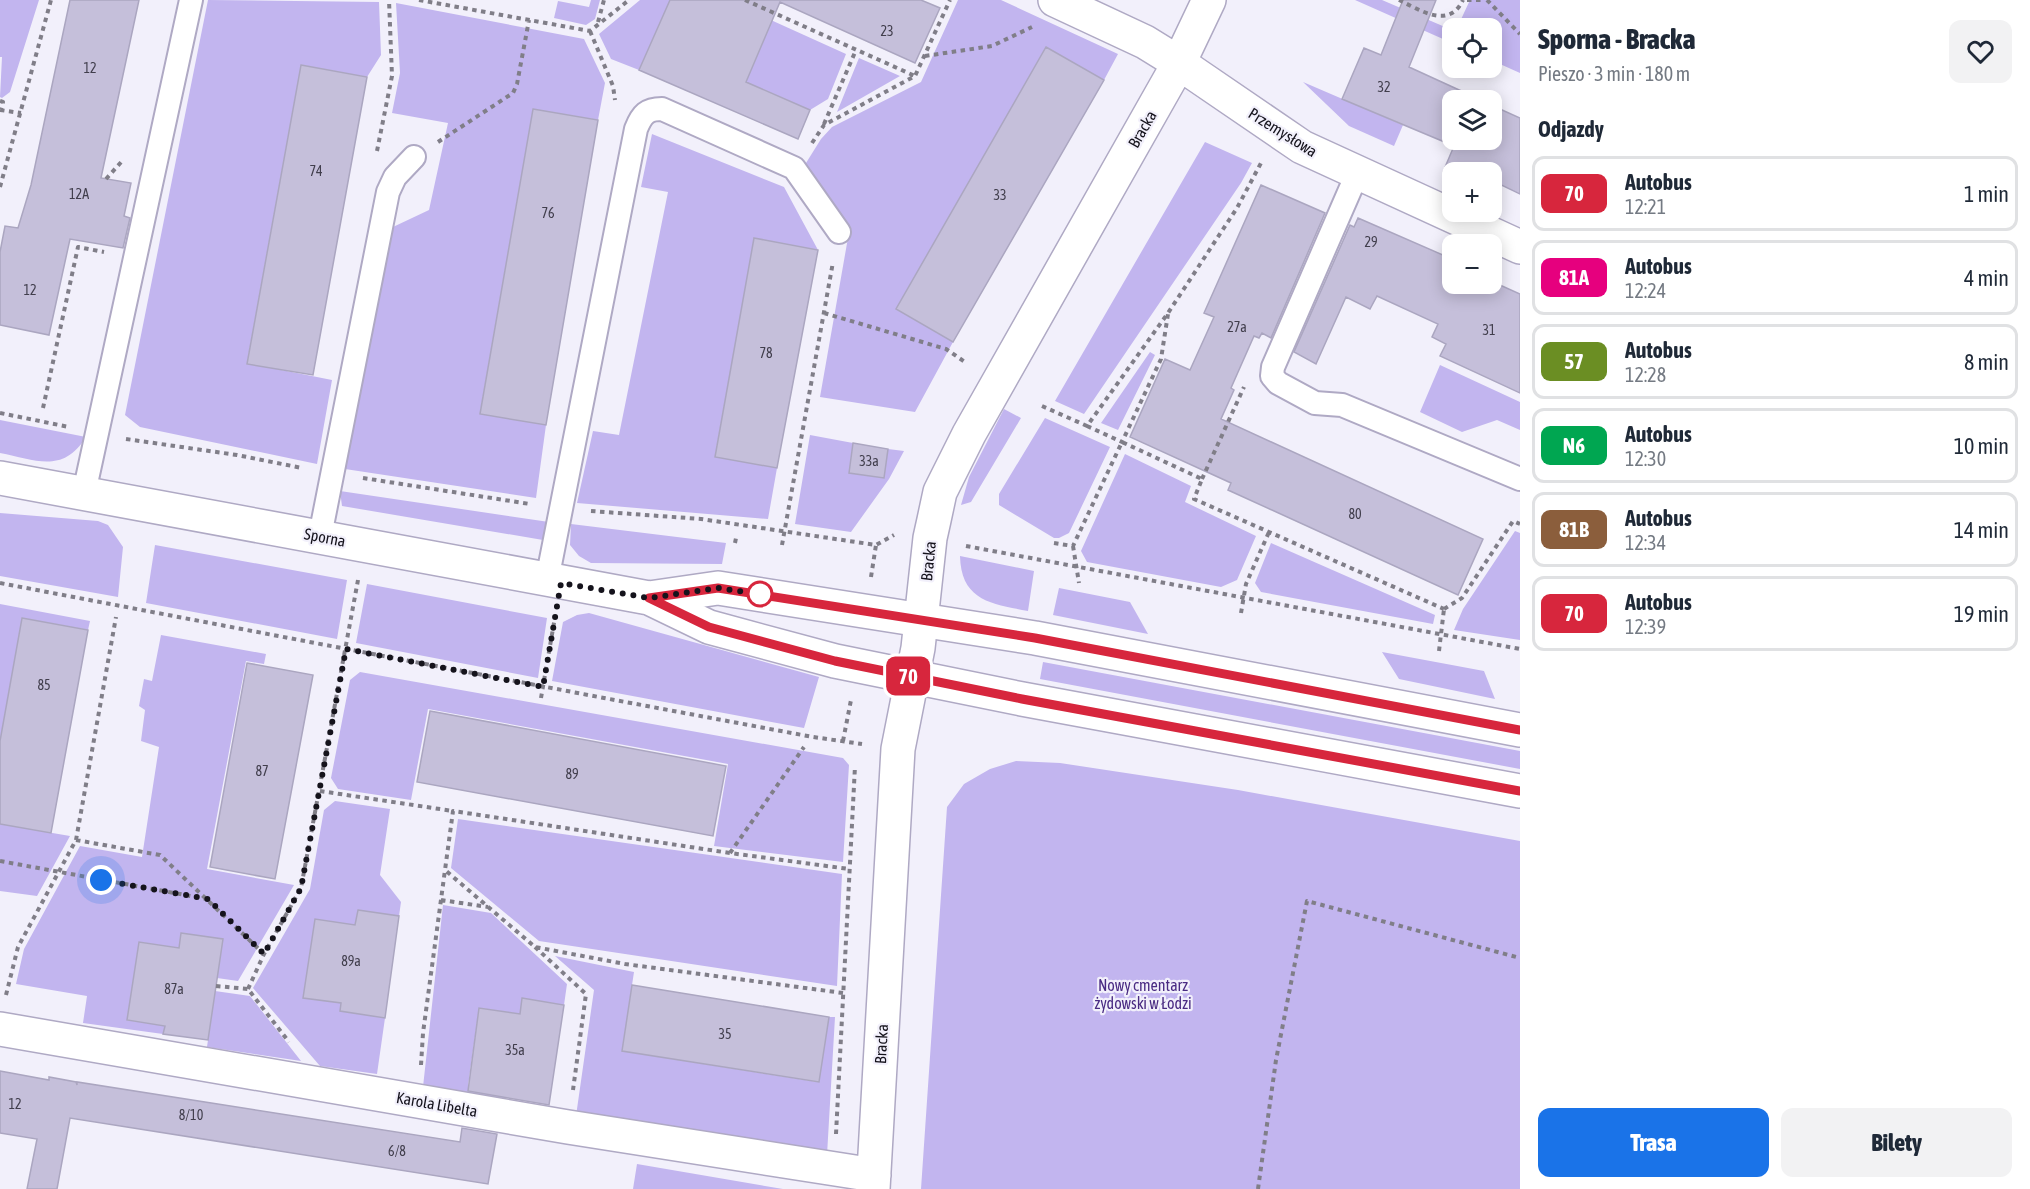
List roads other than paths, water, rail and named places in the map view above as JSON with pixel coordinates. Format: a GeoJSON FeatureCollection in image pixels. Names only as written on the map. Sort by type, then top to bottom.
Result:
{"type":"FeatureCollection","features":[{"type":"Feature","properties":{"kind":"street","name":"Bracka"},"geometry":{"type":"LineString","coordinates":[[874,1182],[898,749],[913,677],[922,620],[930,538],[940,492],[969,434],[1179,63],[1209,0]]}},
{"type":"Feature","properties":{"kind":"street","name":"Przemysłowa"},"geometry":{"type":"LineString","coordinates":[[1047,12],[1145,42],[1302,147],[1520,247]]}},
{"type":"Feature","properties":{"kind":"street","name":"Sporna"},"geometry":{"type":"LineString","coordinates":[[0,478],[649,598],[709,627],[835,661],[1022,699],[1520,791]]}},
{"type":"Feature","properties":{"kind":"street","name":"Sporna"},"geometry":{"type":"LineString","coordinates":[[649,598],[718,588],[1047,640],[1520,730]]}},
{"type":"Feature","properties":{"kind":"street","name":"Karola Libelta"},"geometry":{"type":"LineString","coordinates":[[3,1015],[323,1085],[834,1169],[874,1182]]}},
{"type":"Feature","properties":{"kind":"lane"},"geometry":{"type":"LineString","coordinates":[[84,493],[191,0]]}},
{"type":"Feature","properties":{"kind":"lane"},"geometry":{"type":"LineString","coordinates":[[554,581],[561,508],[636,129],[641,117],[650,109],[662,109],[794,168],[839,232]]}},
{"type":"Feature","properties":{"kind":"lane"},"geometry":{"type":"LineString","coordinates":[[320,536],[388,192],[395,177],[414,157]]}},
{"type":"Feature","properties":{"kind":"lane"},"geometry":{"type":"LineString","coordinates":[[1357,174],[1273,367],[1272,376],[1278,383],[1315,402],[1342,405],[1520,479]]}},
{"type":"Feature","properties":{"kind":"park label","name":"Nowy cmentarz żydowski w Łodzi"},"geometry":{"type":"Point","coordinates":[1143,994]}}]}
